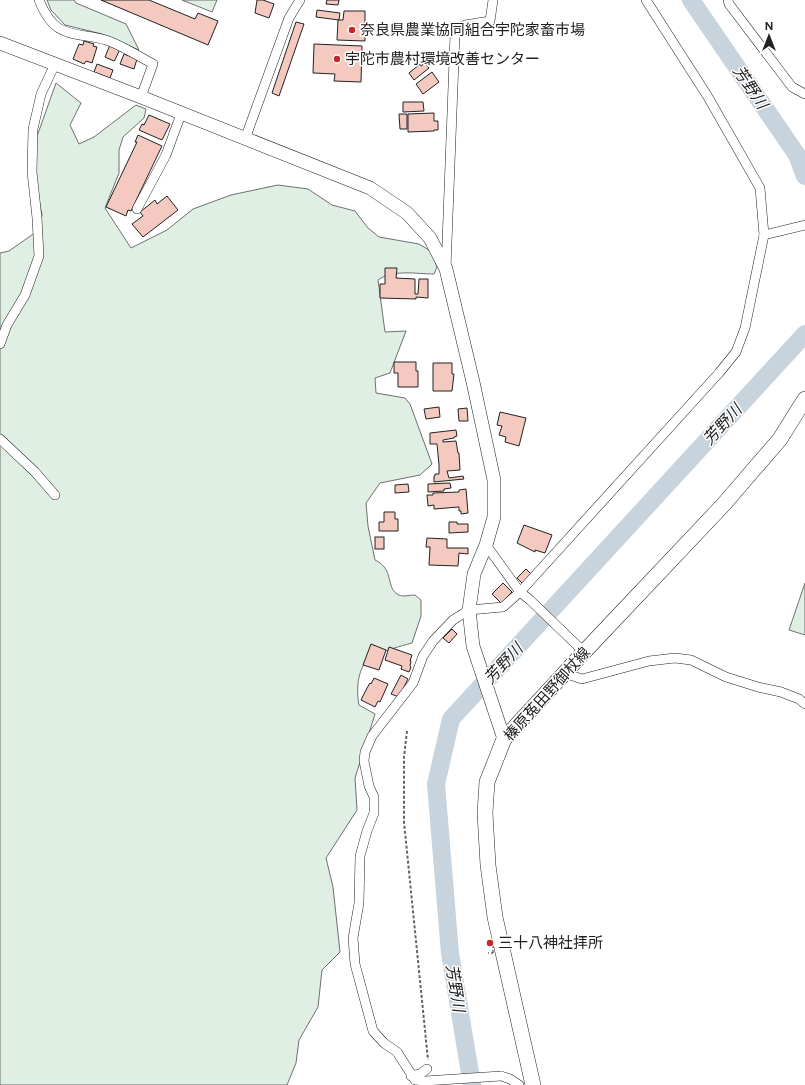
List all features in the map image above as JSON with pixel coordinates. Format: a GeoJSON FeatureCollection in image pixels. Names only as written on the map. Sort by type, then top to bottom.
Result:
{"type":"FeatureCollection","features":[{"type":"Feature","properties":{"kind":"main road","name":"榛原菟田野御杖線"},"geometry":{"type":"LineString","coordinates":[[533,1085],[495,917],[488,865],[485,813],[487,782],[503,736],[564,673],[581,649],[724,504],[780,439],[805,399]]}},
{"type":"Feature","properties":{"kind":"street"},"geometry":{"type":"LineString","coordinates":[[40,0],[42,7],[55,27],[69,34],[107,40],[153,64],[141,97]]}},
{"type":"Feature","properties":{"kind":"street"},"geometry":{"type":"LineString","coordinates":[[245,139],[289,18],[300,0]]}},
{"type":"Feature","properties":{"kind":"street"},"geometry":{"type":"LineString","coordinates":[[446,269],[455,34],[465,25],[490,21],[493,0]]}},
{"type":"Feature","properties":{"kind":"street"},"geometry":{"type":"LineString","coordinates":[[519,1085],[510,1079],[501,1076],[425,1081],[415,1080],[411,1076],[397,1052],[384,1043],[373,1031],[355,964],[353,938],[359,903],[360,856],[374,813],[374,797],[369,786],[364,761],[365,752],[372,736],[413,683],[423,656],[433,641],[453,620],[469,610],[503,607],[520,592],[719,373],[736,352],[745,328],[764,235],[760,188],[708,97],[646,0]]}},
{"type":"Feature","properties":{"kind":"street"},"geometry":{"type":"LineString","coordinates":[[728,0],[729,4],[792,87],[805,94]]}},
{"type":"Feature","properties":{"kind":"street"},"geometry":{"type":"LineString","coordinates":[[0,43],[370,188],[407,213],[430,238],[446,269],[473,382],[494,480],[494,517],[486,545],[474,574],[469,610],[473,646],[503,736]]}},
{"type":"Feature","properties":{"kind":"street"},"geometry":{"type":"LineString","coordinates":[[0,344],[7,325],[25,295],[39,256],[32,172],[33,129],[41,94],[55,64]]}},
{"type":"Feature","properties":{"kind":"street"},"geometry":{"type":"LineString","coordinates":[[137,209],[166,155],[181,114]]}},
{"type":"Feature","properties":{"kind":"street"},"geometry":{"type":"LineString","coordinates":[[764,235],[805,225]]}},
{"type":"Feature","properties":{"kind":"street"},"geometry":{"type":"LineString","coordinates":[[0,439],[35,472],[54,495]]}},
{"type":"Feature","properties":{"kind":"street"},"geometry":{"type":"LineString","coordinates":[[486,545],[520,592],[581,649]]}},
{"type":"Feature","properties":{"kind":"street"},"geometry":{"type":"LineString","coordinates":[[564,673],[582,679],[649,662],[675,658],[691,660],[726,677],[758,687],[781,692],[799,699],[805,704]]}},
{"type":"Feature","properties":{"kind":"street"},"geometry":{"type":"LineString","coordinates":[[411,1076],[420,1074],[427,1069]]}},
{"type":"Feature","properties":{"kind":"path"},"geometry":{"type":"LineString","coordinates":[[407,732],[404,757],[404,822],[428,1057],[427,1069]]}},
{"type":"Feature","properties":{"kind":"green space"},"geometry":{"type":"Polygon","coordinates":[[[47,0],[74,0],[76,3],[126,24],[139,50],[102,34],[65,25],[51,10],[47,0]]]}},
{"type":"Feature","properties":{"kind":"green space"},"geometry":{"type":"Polygon","coordinates":[[[182,0],[217,0],[212,12],[182,0]]]}},
{"type":"Feature","properties":{"kind":"green space"},"geometry":{"type":"Polygon","coordinates":[[[56,83],[81,103],[70,125],[79,144],[94,137],[136,105],[146,109],[144,118],[123,137],[119,150],[119,173],[105,208],[131,248],[167,230],[193,209],[231,195],[278,185],[308,189],[332,205],[355,211],[368,228],[379,237],[419,244],[432,252],[437,267],[434,274],[398,273],[391,274],[378,280],[385,332],[406,331],[390,373],[375,378],[376,393],[405,398],[410,404],[432,464],[420,475],[380,483],[366,503],[368,526],[375,560],[385,568],[392,588],[395,592],[401,596],[415,595],[421,600],[421,616],[412,643],[387,650],[373,656],[364,665],[359,678],[359,705],[375,714],[355,778],[357,810],[326,858],[333,887],[340,952],[322,970],[318,1007],[299,1040],[296,1063],[287,1085],[0,1085],[0,253],[9,251],[39,230],[42,215],[30,156],[56,83]]]}},
{"type":"Feature","properties":{"kind":"green space"},"geometry":{"type":"Polygon","coordinates":[[[805,583],[805,635],[789,630],[805,583]]]}},
{"type":"Feature","properties":{"kind":"building"},"geometry":{"type":"Polygon","coordinates":[[[101,0],[149,0],[195,19],[198,13],[218,21],[208,45],[101,0]]]}},
{"type":"Feature","properties":{"kind":"building"},"geometry":{"type":"Polygon","coordinates":[[[257,0],[263,0],[274,4],[269,18],[255,13],[257,0]]]}},
{"type":"Feature","properties":{"kind":"building"},"geometry":{"type":"Polygon","coordinates":[[[327,0],[339,0],[338,5],[326,4],[327,0]]]}},
{"type":"Feature","properties":{"kind":"building"},"geometry":{"type":"Polygon","coordinates":[[[317,10],[340,13],[339,20],[316,17],[317,10]]]}},
{"type":"Feature","properties":{"kind":"building","name":"奈良県農業協同組合宇陀家畜市場"},"geometry":{"type":"Polygon","coordinates":[[[344,11],[365,11],[365,41],[337,40],[338,20],[343,20],[344,11]]]}},
{"type":"Feature","properties":{"kind":"building"},"geometry":{"type":"Polygon","coordinates":[[[296,22],[304,24],[279,96],[272,93],[296,22]]]}},
{"type":"Feature","properties":{"kind":"building"},"geometry":{"type":"Polygon","coordinates":[[[84,41],[94,44],[93,46],[97,47],[92,63],[86,61],[84,64],[73,59],[79,44],[83,45],[84,41]]]}},
{"type":"Feature","properties":{"kind":"building","name":"宇陀市農村環境改善センター"},"geometry":{"type":"Polygon","coordinates":[[[314,44],[362,46],[361,82],[334,81],[335,74],[313,73],[314,44]]]}},
{"type":"Feature","properties":{"kind":"building"},"geometry":{"type":"Polygon","coordinates":[[[110,45],[120,49],[114,61],[105,57],[110,45]]]}},
{"type":"Feature","properties":{"kind":"building"},"geometry":{"type":"Polygon","coordinates":[[[124,54],[137,59],[134,69],[120,64],[124,54]]]}},
{"type":"Feature","properties":{"kind":"building"},"geometry":{"type":"Polygon","coordinates":[[[425,63],[429,68],[414,80],[409,73],[420,64],[421,66],[425,63]]]}},
{"type":"Feature","properties":{"kind":"building"},"geometry":{"type":"Polygon","coordinates":[[[97,64],[113,70],[110,78],[94,72],[97,64]]]}},
{"type":"Feature","properties":{"kind":"building"},"geometry":{"type":"Polygon","coordinates":[[[432,72],[439,82],[423,94],[416,84],[432,72]]]}},
{"type":"Feature","properties":{"kind":"building"},"geometry":{"type":"Polygon","coordinates":[[[403,102],[423,102],[424,111],[403,112],[403,102]]]}},
{"type":"Feature","properties":{"kind":"building"},"geometry":{"type":"Polygon","coordinates":[[[434,113],[434,121],[438,121],[438,130],[408,132],[408,114],[434,113]]]}},
{"type":"Feature","properties":{"kind":"building"},"geometry":{"type":"Polygon","coordinates":[[[399,114],[407,114],[407,129],[400,129],[399,114]]]}},
{"type":"Feature","properties":{"kind":"building"},"geometry":{"type":"Polygon","coordinates":[[[149,115],[170,124],[162,140],[139,130],[142,124],[144,125],[149,115]]]}},
{"type":"Feature","properties":{"kind":"building"},"geometry":{"type":"Polygon","coordinates":[[[138,135],[162,146],[131,211],[128,210],[126,216],[106,207],[137,142],[135,142],[138,135]]]}},
{"type":"Feature","properties":{"kind":"building"},"geometry":{"type":"Polygon","coordinates":[[[167,196],[178,210],[143,237],[132,224],[143,216],[140,212],[155,200],[157,204],[167,196]]]}},
{"type":"Feature","properties":{"kind":"building"},"geometry":{"type":"Polygon","coordinates":[[[385,268],[397,268],[396,278],[415,279],[415,294],[418,294],[419,279],[428,279],[428,298],[380,298],[380,284],[385,284],[385,268]]]}},
{"type":"Feature","properties":{"kind":"building"},"geometry":{"type":"Polygon","coordinates":[[[394,362],[416,362],[416,371],[418,371],[418,387],[398,387],[398,373],[394,373],[394,362]]]}},
{"type":"Feature","properties":{"kind":"building"},"geometry":{"type":"Polygon","coordinates":[[[433,363],[452,363],[452,374],[454,374],[452,391],[433,391],[433,363]]]}},
{"type":"Feature","properties":{"kind":"building"},"geometry":{"type":"Polygon","coordinates":[[[439,407],[440,417],[426,419],[424,409],[439,407]]]}},
{"type":"Feature","properties":{"kind":"building"},"geometry":{"type":"Polygon","coordinates":[[[467,408],[468,421],[459,421],[458,409],[467,408]]]}},
{"type":"Feature","properties":{"kind":"building"},"geometry":{"type":"Polygon","coordinates":[[[500,412],[526,418],[519,446],[505,442],[506,437],[499,435],[502,426],[497,425],[500,412]]]}},
{"type":"Feature","properties":{"kind":"building"},"geometry":{"type":"Polygon","coordinates":[[[456,430],[457,436],[443,440],[443,442],[456,441],[459,453],[460,470],[447,471],[449,478],[463,476],[464,479],[434,482],[435,474],[439,474],[439,465],[437,444],[430,444],[430,433],[456,430]]]}},
{"type":"Feature","properties":{"kind":"building"},"geometry":{"type":"Polygon","coordinates":[[[450,483],[451,488],[444,489],[444,491],[428,492],[428,484],[450,483]]]}},
{"type":"Feature","properties":{"kind":"building"},"geometry":{"type":"Polygon","coordinates":[[[408,484],[409,492],[395,493],[395,485],[408,484]]]}},
{"type":"Feature","properties":{"kind":"building"},"geometry":{"type":"Polygon","coordinates":[[[466,489],[468,513],[461,514],[459,507],[434,509],[434,505],[428,506],[427,495],[433,495],[433,493],[459,492],[459,490],[466,489]]]}},
{"type":"Feature","properties":{"kind":"building"},"geometry":{"type":"Polygon","coordinates":[[[384,512],[395,512],[395,519],[398,519],[398,531],[379,531],[379,522],[384,522],[384,512]]]}},
{"type":"Feature","properties":{"kind":"building"},"geometry":{"type":"Polygon","coordinates":[[[449,522],[468,524],[468,532],[449,533],[449,522]]]}},
{"type":"Feature","properties":{"kind":"building"},"geometry":{"type":"Polygon","coordinates":[[[524,525],[552,535],[545,553],[535,550],[535,552],[517,543],[524,525]]]}},
{"type":"Feature","properties":{"kind":"building"},"geometry":{"type":"Polygon","coordinates":[[[375,537],[384,537],[384,549],[375,549],[375,537]]]}},
{"type":"Feature","properties":{"kind":"building"},"geometry":{"type":"Polygon","coordinates":[[[427,538],[447,539],[447,548],[468,548],[468,554],[459,553],[458,566],[429,565],[430,547],[426,547],[427,538]]]}},
{"type":"Feature","properties":{"kind":"building"},"geometry":{"type":"Polygon","coordinates":[[[526,569],[531,574],[522,583],[517,578],[526,569]]]}},
{"type":"Feature","properties":{"kind":"building"},"geometry":{"type":"Polygon","coordinates":[[[503,583],[512,592],[501,603],[492,594],[503,583]]]}},
{"type":"Feature","properties":{"kind":"building"},"geometry":{"type":"Polygon","coordinates":[[[452,629],[457,634],[449,643],[443,638],[452,629]]]}},
{"type":"Feature","properties":{"kind":"building"},"geometry":{"type":"Polygon","coordinates":[[[371,644],[386,650],[379,670],[363,665],[371,644]]]}},
{"type":"Feature","properties":{"kind":"building"},"geometry":{"type":"Polygon","coordinates":[[[389,647],[412,655],[409,672],[401,669],[402,666],[385,660],[389,647]]]}},
{"type":"Feature","properties":{"kind":"building"},"geometry":{"type":"Polygon","coordinates":[[[401,675],[408,679],[399,697],[391,694],[401,675]]]}},
{"type":"Feature","properties":{"kind":"building"},"geometry":{"type":"Polygon","coordinates":[[[374,678],[388,684],[380,702],[378,701],[375,707],[361,700],[374,678]]]}},
{"type":"Feature","properties":{"kind":"waterway","name":"芳野川"},"geometry":{"type":"LineString","coordinates":[[691,0],[797,155],[805,176]]}},
{"type":"Feature","properties":{"kind":"waterway","name":"芳野川"},"geometry":{"type":"LineString","coordinates":[[472,1085],[450,953],[436,784],[451,719],[805,334]]}},
{"type":"Feature","properties":{"kind":"fence"},"geometry":{"type":"LineString","coordinates":[[487,942],[493,942],[493,953],[488,953]]}},
{"type":"Feature","properties":{"kind":"place","name":"奈良県農業協同組合宇陀家畜市場"},"geometry":{"type":"Point","coordinates":[352,30]}},
{"type":"Feature","properties":{"kind":"place","name":"宇陀市農村環境改善センター"},"geometry":{"type":"Point","coordinates":[337,59]}},
{"type":"Feature","properties":{"kind":"place","name":"三十八神社拝所"},"geometry":{"type":"Point","coordinates":[490,943]}}]}
